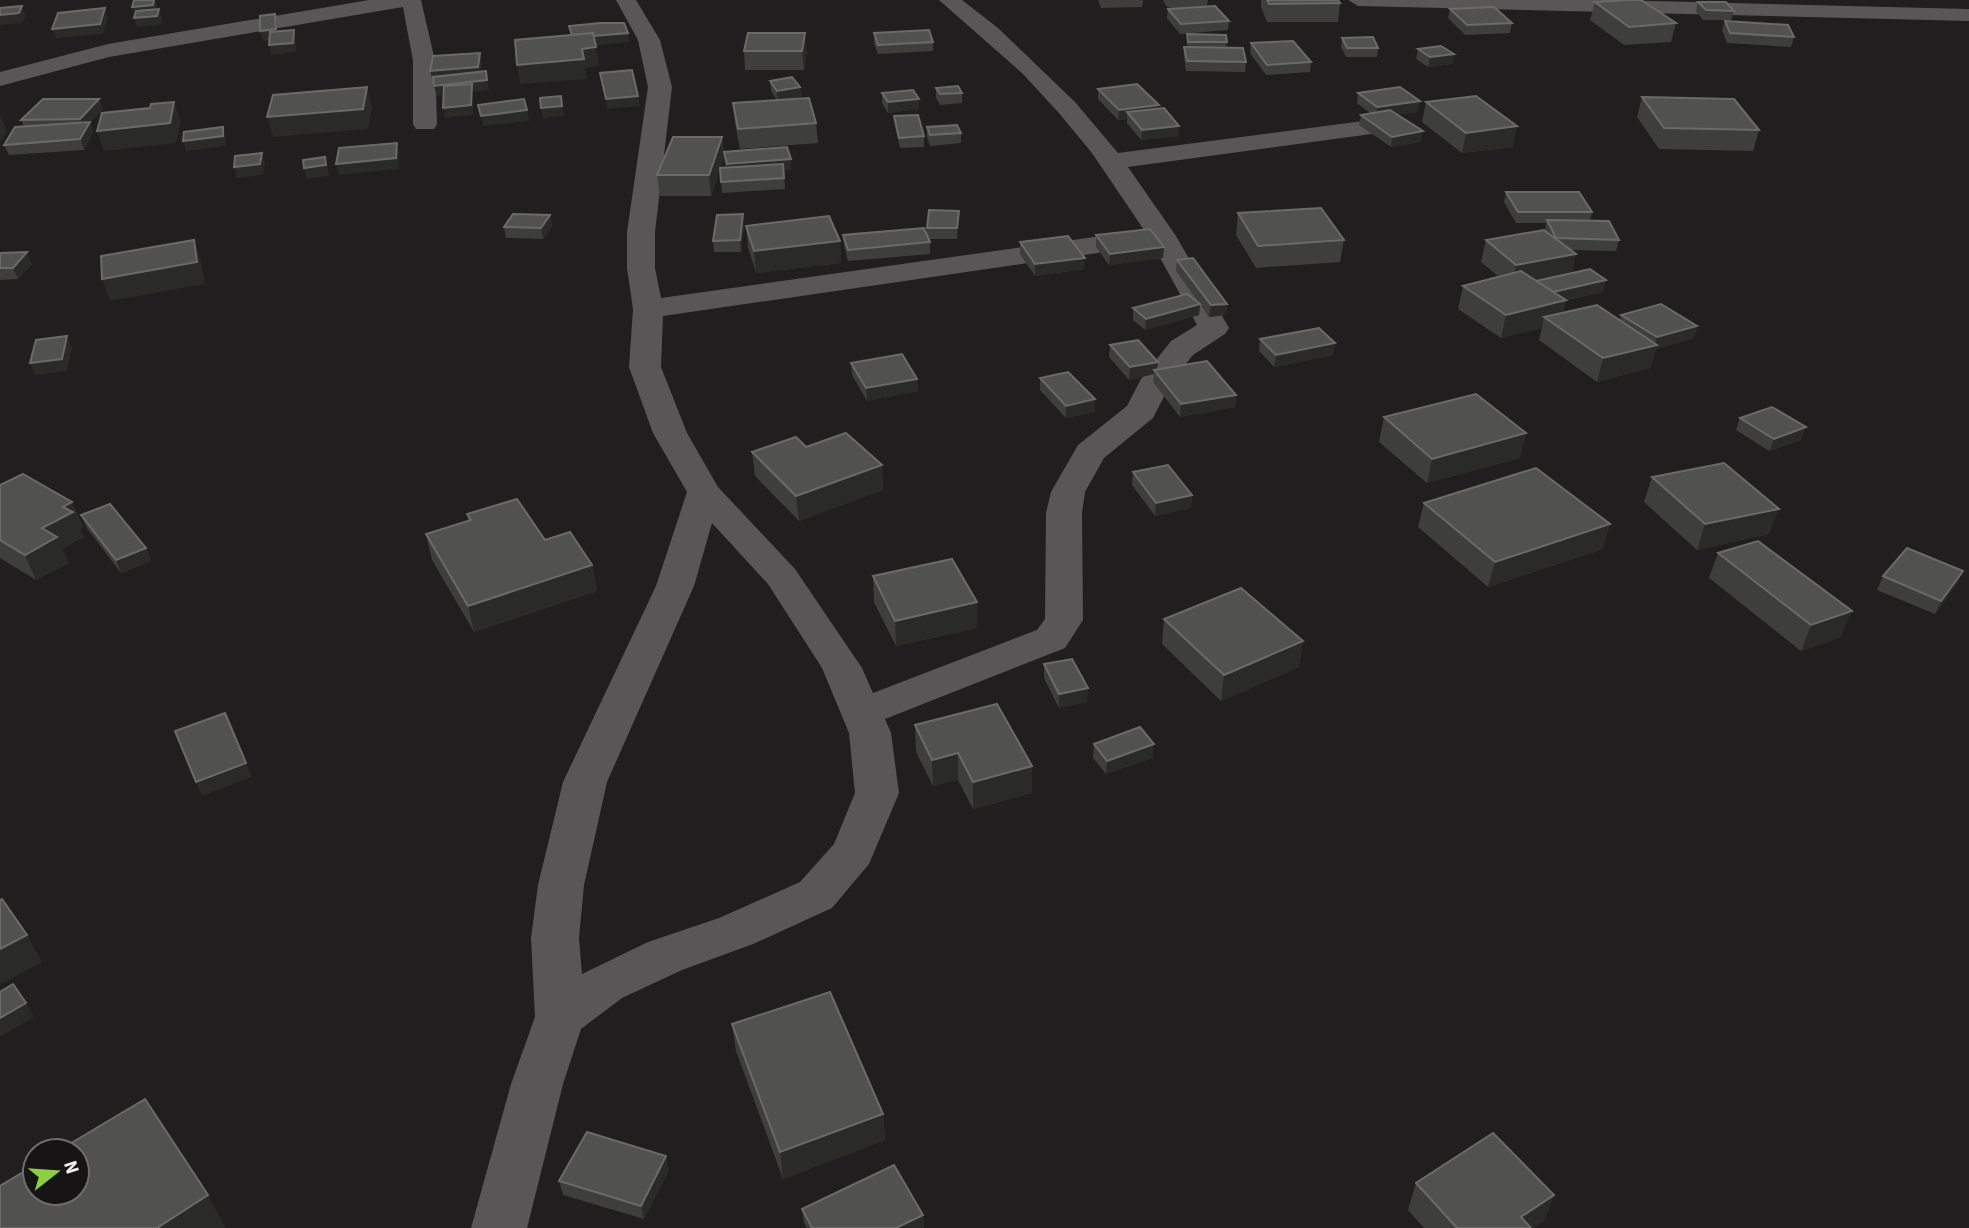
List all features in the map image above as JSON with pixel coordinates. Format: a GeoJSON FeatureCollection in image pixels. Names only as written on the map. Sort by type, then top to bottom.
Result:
{"type":"FeatureCollection","features":[{"type":"Feature","properties":{"kind":"street"},"geometry":{"type":"LineString","coordinates":[[0,79],[108,51],[409,0],[422,33],[427,63],[425,124]]}},
{"type":"Feature","properties":{"kind":"street"},"geometry":{"type":"LineString","coordinates":[[560,1017],[605,984],[665,956],[736,931],[816,895],[853,852],[877,793],[870,733],[842,668],[782,577],[704,492],[670,433],[645,367],[648,309],[641,268],[641,232],[660,86],[649,40],[626,0]]}},
{"type":"Feature","properties":{"kind":"street"},"geometry":{"type":"LineString","coordinates":[[862,712],[977,670],[1051,639],[1064,620],[1064,513],[1068,492],[1090,452],[1141,411],[1157,379],[1182,348],[1214,328],[1160,236],[1110,162],[1059,99],[998,40],[948,0]]}},
{"type":"Feature","properties":{"kind":"street"},"geometry":{"type":"LineString","coordinates":[[1358,0],[1969,15]]}},
{"type":"Feature","properties":{"kind":"street"},"geometry":{"type":"LineString","coordinates":[[1110,162],[1386,125]]}},
{"type":"Feature","properties":{"kind":"street"},"geometry":{"type":"LineString","coordinates":[[648,309],[1160,236]]}},
{"type":"Feature","properties":{"kind":"street"},"geometry":{"type":"LineString","coordinates":[[499,1228],[537,1084],[560,1017],[555,938],[561,885],[585,782],[675,586],[704,492]]}},
{"type":"Feature","properties":{"kind":"building"},"geometry":{"type":"Polygon","coordinates":[[[134,0],[154,0],[153,5],[132,7],[134,0]]]}},
{"type":"Feature","properties":{"kind":"building"},"geometry":{"type":"Polygon","coordinates":[[[1267,0],[1338,0],[1340,3],[1269,4],[1267,0]]]}},
{"type":"Feature","properties":{"kind":"building"},"geometry":{"type":"Polygon","coordinates":[[[1641,0],[1676,23],[1629,27],[1595,2],[1641,0]]]}},
{"type":"Feature","properties":{"kind":"building"},"geometry":{"type":"Polygon","coordinates":[[[1698,2],[1726,2],[1734,11],[1706,10],[1698,2]]]}},
{"type":"Feature","properties":{"kind":"building"},"geometry":{"type":"Polygon","coordinates":[[[22,6],[19,13],[0,15],[0,8],[22,6]]]}},
{"type":"Feature","properties":{"kind":"building"},"geometry":{"type":"Polygon","coordinates":[[[1215,6],[1229,21],[1181,24],[1168,9],[1215,6]]]}},
{"type":"Feature","properties":{"kind":"building"},"geometry":{"type":"Polygon","coordinates":[[[1494,7],[1512,23],[1467,25],[1450,9],[1494,7]]]}},
{"type":"Feature","properties":{"kind":"building"},"geometry":{"type":"Polygon","coordinates":[[[105,8],[100,24],[52,29],[58,13],[105,8]]]}},
{"type":"Feature","properties":{"kind":"building"},"geometry":{"type":"Polygon","coordinates":[[[159,9],[157,16],[134,18],[136,11],[159,9]]]}},
{"type":"Feature","properties":{"kind":"building"},"geometry":{"type":"Polygon","coordinates":[[[275,14],[276,29],[260,31],[260,16],[275,14]]]}},
{"type":"Feature","properties":{"kind":"building"},"geometry":{"type":"Polygon","coordinates":[[[1725,21],[1788,25],[1794,37],[1730,33],[1725,21]]]}},
{"type":"Feature","properties":{"kind":"building"},"geometry":{"type":"Polygon","coordinates":[[[624,23],[628,33],[572,35],[569,26],[624,23]]]}},
{"type":"Feature","properties":{"kind":"building"},"geometry":{"type":"Polygon","coordinates":[[[294,30],[293,43],[269,45],[270,32],[294,30]]]}},
{"type":"Feature","properties":{"kind":"building"},"geometry":{"type":"Polygon","coordinates":[[[929,30],[933,42],[878,45],[874,33],[929,30]]]}},
{"type":"Feature","properties":{"kind":"building"},"geometry":{"type":"Polygon","coordinates":[[[593,33],[596,47],[582,49],[584,59],[517,65],[515,40],[593,33]]]}},
{"type":"Feature","properties":{"kind":"building"},"geometry":{"type":"Polygon","coordinates":[[[748,33],[805,33],[802,51],[744,51],[748,33]]]}},
{"type":"Feature","properties":{"kind":"building"},"geometry":{"type":"Polygon","coordinates":[[[1187,34],[1226,35],[1227,42],[1188,42],[1187,34]]]}},
{"type":"Feature","properties":{"kind":"building"},"geometry":{"type":"Polygon","coordinates":[[[1373,37],[1378,48],[1347,48],[1342,38],[1373,37]]]}},
{"type":"Feature","properties":{"kind":"building"},"geometry":{"type":"Polygon","coordinates":[[[1293,41],[1311,62],[1267,65],[1251,43],[1293,41]]]}},
{"type":"Feature","properties":{"kind":"building"},"geometry":{"type":"Polygon","coordinates":[[[1441,46],[1454,54],[1430,57],[1418,49],[1441,46]]]}},
{"type":"Feature","properties":{"kind":"building"},"geometry":{"type":"Polygon","coordinates":[[[1184,47],[1243,48],[1246,62],[1187,61],[1184,47]]]}},
{"type":"Feature","properties":{"kind":"building"},"geometry":{"type":"Polygon","coordinates":[[[480,53],[478,67],[430,71],[433,56],[480,53]]]}},
{"type":"Feature","properties":{"kind":"building"},"geometry":{"type":"Polygon","coordinates":[[[632,70],[638,96],[606,99],[600,73],[632,70]]]}},
{"type":"Feature","properties":{"kind":"building"},"geometry":{"type":"Polygon","coordinates":[[[486,71],[487,80],[434,86],[433,77],[486,71]]]}},
{"type":"Feature","properties":{"kind":"building"},"geometry":{"type":"Polygon","coordinates":[[[792,77],[800,87],[777,91],[770,81],[792,77]]]}},
{"type":"Feature","properties":{"kind":"building"},"geometry":{"type":"Polygon","coordinates":[[[472,84],[471,105],[443,108],[444,86],[472,84]]]}},
{"type":"Feature","properties":{"kind":"building"},"geometry":{"type":"Polygon","coordinates":[[[1137,84],[1159,105],[1119,110],[1098,89],[1137,84]]]}},
{"type":"Feature","properties":{"kind":"building"},"geometry":{"type":"Polygon","coordinates":[[[958,86],[962,93],[940,94],[936,88],[958,86]]]}},
{"type":"Feature","properties":{"kind":"building"},"geometry":{"type":"Polygon","coordinates":[[[367,87],[363,109],[267,117],[273,95],[367,87]]]}},
{"type":"Feature","properties":{"kind":"building"},"geometry":{"type":"Polygon","coordinates":[[[1400,87],[1420,101],[1377,107],[1358,93],[1400,87]]]}},
{"type":"Feature","properties":{"kind":"building"},"geometry":{"type":"Polygon","coordinates":[[[913,90],[919,99],[888,102],[882,93],[913,90]]]}},
{"type":"Feature","properties":{"kind":"building"},"geometry":{"type":"Polygon","coordinates":[[[561,96],[562,106],[541,108],[540,98],[561,96]]]}},
{"type":"Feature","properties":{"kind":"building"},"geometry":{"type":"Polygon","coordinates":[[[1476,96],[1517,126],[1466,133],[1426,102],[1476,96]]]}},
{"type":"Feature","properties":{"kind":"building"},"geometry":{"type":"Polygon","coordinates":[[[1642,97],[1734,99],[1759,130],[1664,128],[1642,97]]]}},
{"type":"Feature","properties":{"kind":"building"},"geometry":{"type":"Polygon","coordinates":[[[809,98],[816,123],[738,129],[733,103],[809,98]]]}},
{"type":"Feature","properties":{"kind":"building"},"geometry":{"type":"Polygon","coordinates":[[[43,99],[99,99],[80,119],[21,120],[43,99]]]}},
{"type":"Feature","properties":{"kind":"building"},"geometry":{"type":"Polygon","coordinates":[[[524,99],[527,110],[481,116],[478,105],[524,99]]]}},
{"type":"Feature","properties":{"kind":"building"},"geometry":{"type":"Polygon","coordinates":[[[174,102],[170,123],[97,131],[102,113],[150,108],[151,104],[174,102]]]}},
{"type":"Feature","properties":{"kind":"building"},"geometry":{"type":"Polygon","coordinates":[[[1164,108],[1179,126],[1142,130],[1127,112],[1164,108]]]}},
{"type":"Feature","properties":{"kind":"building"},"geometry":{"type":"Polygon","coordinates":[[[1390,110],[1423,131],[1392,137],[1361,115],[1390,110]]]}},
{"type":"Feature","properties":{"kind":"building"},"geometry":{"type":"Polygon","coordinates":[[[918,115],[924,136],[899,138],[894,116],[918,115]]]}},
{"type":"Feature","properties":{"kind":"building"},"geometry":{"type":"Polygon","coordinates":[[[90,122],[80,139],[4,145],[15,127],[90,122]]]}},
{"type":"Feature","properties":{"kind":"building"},"geometry":{"type":"Polygon","coordinates":[[[957,125],[961,133],[930,135],[927,127],[957,125]]]}},
{"type":"Feature","properties":{"kind":"building"},"geometry":{"type":"Polygon","coordinates":[[[223,127],[223,136],[183,141],[184,132],[223,127]]]}},
{"type":"Feature","properties":{"kind":"building"},"geometry":{"type":"Polygon","coordinates":[[[673,137],[722,137],[709,175],[657,175],[673,137]]]}},
{"type":"Feature","properties":{"kind":"building"},"geometry":{"type":"Polygon","coordinates":[[[397,143],[396,158],[336,164],[339,148],[397,143]]]}},
{"type":"Feature","properties":{"kind":"building"},"geometry":{"type":"Polygon","coordinates":[[[787,147],[791,159],[727,164],[724,152],[787,147]]]}},
{"type":"Feature","properties":{"kind":"building"},"geometry":{"type":"Polygon","coordinates":[[[262,153],[260,164],[234,167],[235,156],[262,153]]]}},
{"type":"Feature","properties":{"kind":"building"},"geometry":{"type":"Polygon","coordinates":[[[325,157],[326,165],[304,168],[303,160],[325,157]]]}},
{"type":"Feature","properties":{"kind":"building"},"geometry":{"type":"Polygon","coordinates":[[[783,164],[784,178],[721,182],[720,168],[783,164]]]}},
{"type":"Feature","properties":{"kind":"building"},"geometry":{"type":"Polygon","coordinates":[[[1506,192],[1579,192],[1592,212],[1518,212],[1506,192]]]}},
{"type":"Feature","properties":{"kind":"building"},"geometry":{"type":"Polygon","coordinates":[[[1321,208],[1344,240],[1258,246],[1238,213],[1321,208]]]}},
{"type":"Feature","properties":{"kind":"building"},"geometry":{"type":"Polygon","coordinates":[[[929,210],[959,211],[957,228],[927,228],[929,210]]]}},
{"type":"Feature","properties":{"kind":"building"},"geometry":{"type":"Polygon","coordinates":[[[513,214],[550,215],[541,228],[504,227],[513,214]]]}},
{"type":"Feature","properties":{"kind":"building"},"geometry":{"type":"Polygon","coordinates":[[[743,214],[740,240],[713,241],[717,215],[743,214]]]}},
{"type":"Feature","properties":{"kind":"building"},"geometry":{"type":"Polygon","coordinates":[[[829,216],[840,241],[754,251],[746,226],[829,216]]]}},
{"type":"Feature","properties":{"kind":"building"},"geometry":{"type":"Polygon","coordinates":[[[1547,220],[1609,221],[1619,240],[1556,238],[1547,220]]]}},
{"type":"Feature","properties":{"kind":"building"},"geometry":{"type":"Polygon","coordinates":[[[924,228],[930,242],[848,250],[843,235],[924,228]]]}},
{"type":"Feature","properties":{"kind":"building"},"geometry":{"type":"Polygon","coordinates":[[[1150,229],[1164,247],[1110,254],[1096,235],[1150,229]]]}},
{"type":"Feature","properties":{"kind":"building"},"geometry":{"type":"Polygon","coordinates":[[[1544,230],[1576,254],[1516,265],[1486,240],[1544,230]]]}},
{"type":"Feature","properties":{"kind":"building"},"geometry":{"type":"Polygon","coordinates":[[[1068,236],[1085,258],[1035,264],[1020,242],[1068,236]]]}},
{"type":"Feature","properties":{"kind":"building"},"geometry":{"type":"Polygon","coordinates":[[[194,240],[197,262],[102,279],[101,256],[194,240]]]}},
{"type":"Feature","properties":{"kind":"building"},"geometry":{"type":"Polygon","coordinates":[[[27,252],[13,268],[0,268],[0,253],[27,252]]]}},
{"type":"Feature","properties":{"kind":"building"},"geometry":{"type":"Polygon","coordinates":[[[1193,258],[1227,304],[1211,305],[1177,260],[1193,258]]]}},
{"type":"Feature","properties":{"kind":"building"},"geometry":{"type":"Polygon","coordinates":[[[1590,269],[1606,280],[1553,292],[1536,281],[1590,269]]]}},
{"type":"Feature","properties":{"kind":"building"},"geometry":{"type":"Polygon","coordinates":[[[1521,271],[1566,300],[1506,315],[1463,286],[1521,271]]]}},
{"type":"Feature","properties":{"kind":"building"},"geometry":{"type":"Polygon","coordinates":[[[1187,294],[1200,304],[1146,319],[1133,308],[1187,294]]]}},
{"type":"Feature","properties":{"kind":"building"},"geometry":{"type":"Polygon","coordinates":[[[1661,304],[1697,326],[1657,337],[1621,315],[1661,304]]]}},
{"type":"Feature","properties":{"kind":"building"},"geometry":{"type":"Polygon","coordinates":[[[1597,305],[1657,345],[1603,358],[1544,317],[1597,305]]]}},
{"type":"Feature","properties":{"kind":"building"},"geometry":{"type":"Polygon","coordinates":[[[1319,328],[1335,343],[1276,355],[1260,339],[1319,328]]]}},
{"type":"Feature","properties":{"kind":"building"},"geometry":{"type":"Polygon","coordinates":[[[67,336],[62,359],[30,363],[36,340],[67,336]]]}},
{"type":"Feature","properties":{"kind":"building"},"geometry":{"type":"Polygon","coordinates":[[[1138,340],[1158,362],[1130,367],[1110,345],[1138,340]]]}},
{"type":"Feature","properties":{"kind":"building"},"geometry":{"type":"Polygon","coordinates":[[[902,354],[917,379],[866,388],[851,363],[902,354]]]}},
{"type":"Feature","properties":{"kind":"building"},"geometry":{"type":"Polygon","coordinates":[[[1207,361],[1236,395],[1181,404],[1154,370],[1207,361]]]}},
{"type":"Feature","properties":{"kind":"building"},"geometry":{"type":"Polygon","coordinates":[[[1068,372],[1095,399],[1066,406],[1040,378],[1068,372]]]}},
{"type":"Feature","properties":{"kind":"building"},"geometry":{"type":"Polygon","coordinates":[[[1476,394],[1526,433],[1432,459],[1384,417],[1476,394]]]}},
{"type":"Feature","properties":{"kind":"building"},"geometry":{"type":"Polygon","coordinates":[[[1772,407],[1806,427],[1774,439],[1740,418],[1772,407]]]}},
{"type":"Feature","properties":{"kind":"building"},"geometry":{"type":"Polygon","coordinates":[[[846,433],[882,465],[796,496],[752,452],[796,437],[806,447],[846,433]]]}},
{"type":"Feature","properties":{"kind":"building"},"geometry":{"type":"Polygon","coordinates":[[[1724,463],[1779,509],[1705,524],[1652,477],[1724,463]]]}},
{"type":"Feature","properties":{"kind":"building"},"geometry":{"type":"Polygon","coordinates":[[[1168,465],[1192,495],[1156,503],[1133,472],[1168,465]]]}},
{"type":"Feature","properties":{"kind":"building"},"geometry":{"type":"Polygon","coordinates":[[[1536,468],[1610,524],[1495,562],[1424,503],[1536,468]]]}},
{"type":"Feature","properties":{"kind":"building"},"geometry":{"type":"Polygon","coordinates":[[[23,474],[72,502],[63,507],[73,512],[42,528],[57,537],[25,555],[0,540],[0,485],[23,474]]]}},
{"type":"Feature","properties":{"kind":"building"},"geometry":{"type":"Polygon","coordinates":[[[517,499],[545,540],[570,532],[592,565],[468,606],[426,534],[471,520],[467,514],[517,499]]]}},
{"type":"Feature","properties":{"kind":"building"},"geometry":{"type":"Polygon","coordinates":[[[110,504],[146,548],[116,560],[81,515],[110,504]]]}},
{"type":"Feature","properties":{"kind":"building"},"geometry":{"type":"Polygon","coordinates":[[[1758,541],[1852,611],[1811,625],[1718,553],[1758,541]]]}},
{"type":"Feature","properties":{"kind":"building"},"geometry":{"type":"Polygon","coordinates":[[[1907,548],[1963,571],[1941,601],[1883,576],[1907,548]]]}},
{"type":"Feature","properties":{"kind":"building"},"geometry":{"type":"Polygon","coordinates":[[[952,559],[977,602],[895,621],[873,576],[952,559]]]}},
{"type":"Feature","properties":{"kind":"building"},"geometry":{"type":"Polygon","coordinates":[[[1241,588],[1303,641],[1224,675],[1164,619],[1241,588]]]}},
{"type":"Feature","properties":{"kind":"building"},"geometry":{"type":"Polygon","coordinates":[[[1072,659],[1088,688],[1059,694],[1044,664],[1072,659]]]}},
{"type":"Feature","properties":{"kind":"building"},"geometry":{"type":"Polygon","coordinates":[[[997,704],[1032,766],[973,782],[958,753],[932,760],[915,725],[997,704]]]}},
{"type":"Feature","properties":{"kind":"building"},"geometry":{"type":"Polygon","coordinates":[[[225,713],[246,763],[196,782],[175,731],[225,713]]]}},
{"type":"Feature","properties":{"kind":"building"},"geometry":{"type":"Polygon","coordinates":[[[1140,727],[1154,744],[1107,761],[1094,744],[1140,727]]]}},
{"type":"Feature","properties":{"kind":"building"},"geometry":{"type":"Polygon","coordinates":[[[2,899],[27,935],[0,949],[0,900],[2,899]]]}},
{"type":"Feature","properties":{"kind":"building"},"geometry":{"type":"Polygon","coordinates":[[[13,984],[26,1003],[0,1018],[0,992],[13,984]]]}},
{"type":"Feature","properties":{"kind":"building"},"geometry":{"type":"Polygon","coordinates":[[[830,992],[883,1114],[780,1152],[732,1024],[830,992]]]}},
{"type":"Feature","properties":{"kind":"building"},"geometry":{"type":"Polygon","coordinates":[[[145,1099],[208,1195],[157,1228],[0,1228],[0,1186],[21,1173],[21,1207],[91,1207],[91,1137],[81,1137],[145,1099]]]}},
{"type":"Feature","properties":{"kind":"building"},"geometry":{"type":"Polygon","coordinates":[[[587,1132],[666,1156],[641,1206],[559,1181],[587,1132]]]}},
{"type":"Feature","properties":{"kind":"building"},"geometry":{"type":"Polygon","coordinates":[[[1493,1133],[1554,1195],[1521,1217],[1531,1228],[1457,1228],[1416,1183],[1493,1133]]]}},
{"type":"Feature","properties":{"kind":"building"},"geometry":{"type":"Polygon","coordinates":[[[894,1165],[923,1215],[896,1228],[812,1228],[802,1209],[894,1165]]]}}]}
